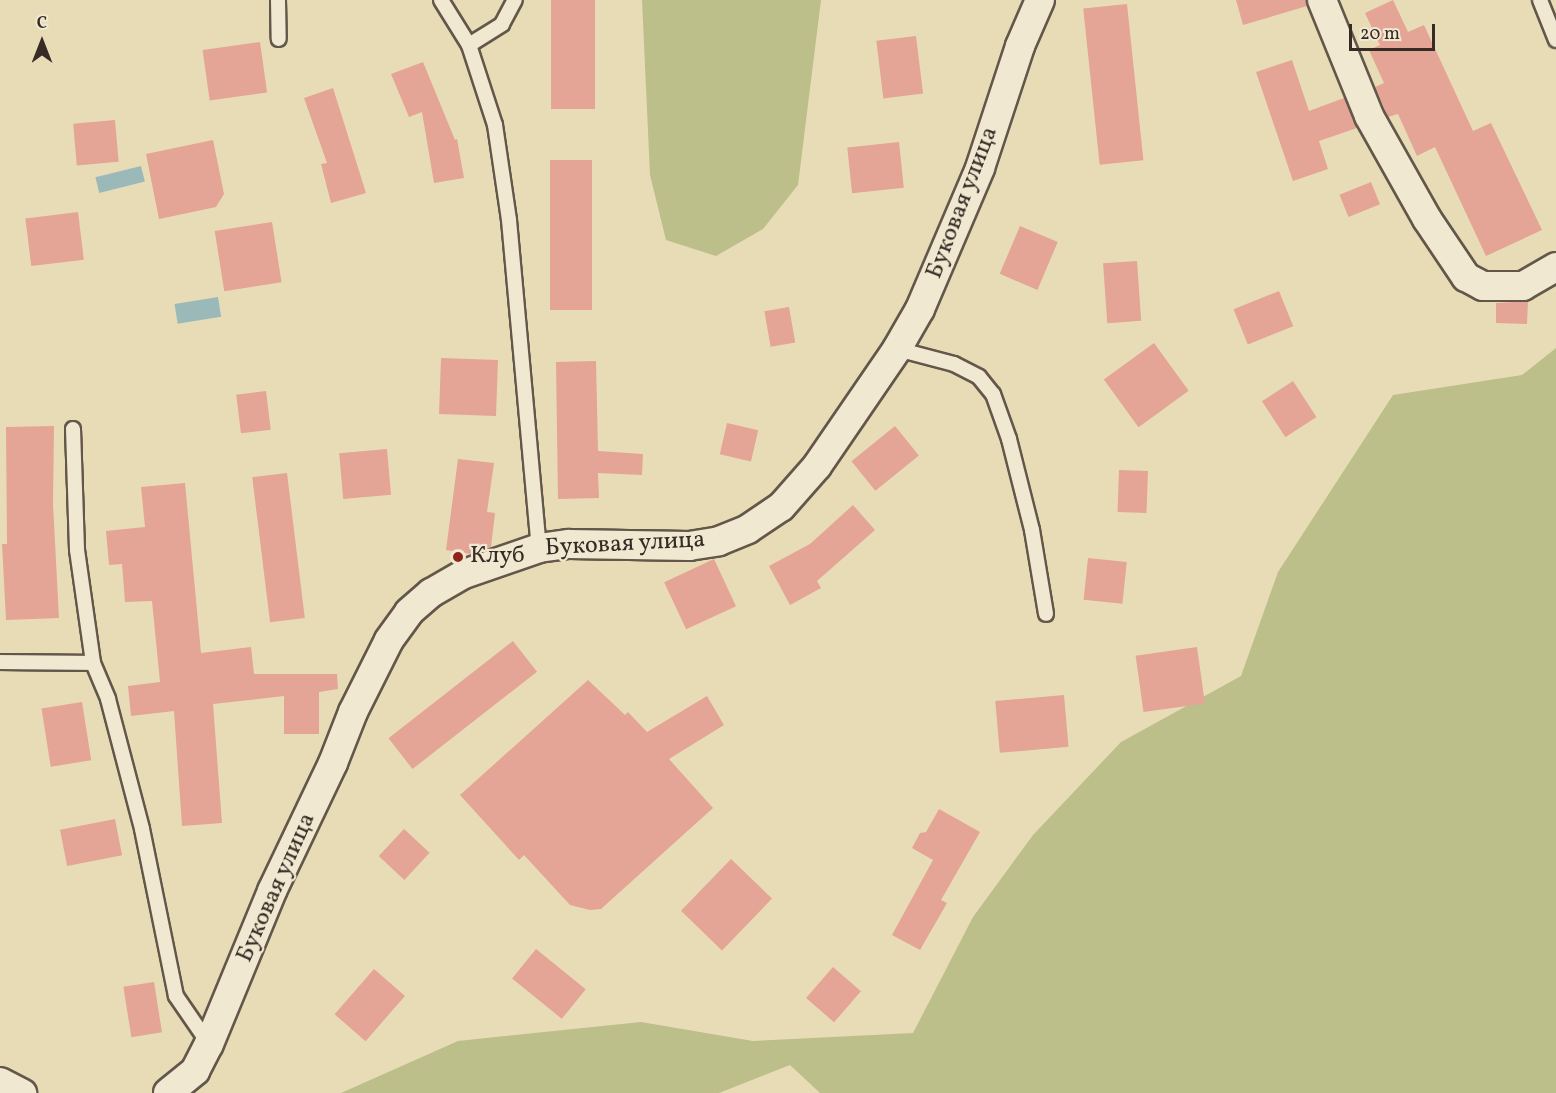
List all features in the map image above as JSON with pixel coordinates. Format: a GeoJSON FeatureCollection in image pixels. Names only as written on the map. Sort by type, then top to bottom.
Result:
{"type":"FeatureCollection","features":[{"type":"Feature","properties":{"kind":"street","name":"Буковая улица"},"geometry":{"type":"LineString","coordinates":[[168,1093],[195,1071],[209,1044],[273,891],[333,763],[353,712],[389,640],[409,612],[431,593],[464,574],[539,548],[569,544],[689,546],[719,541],[748,529],[780,507],[817,466],[897,349],[920,309],[980,168],[1020,46],[1040,0]]}},
{"type":"Feature","properties":{"kind":"street"},"geometry":{"type":"LineString","coordinates":[[1323,0],[1369,116],[1427,219],[1466,277],[1482,286],[1523,286],[1556,267]]}},
{"type":"Feature","properties":{"kind":"street"},"geometry":{"type":"LineString","coordinates":[[0,1082],[21,1093]]}},
{"type":"Feature","properties":{"kind":"lane"},"geometry":{"type":"LineString","coordinates":[[278,0],[279,39]]}},
{"type":"Feature","properties":{"kind":"lane"},"geometry":{"type":"LineString","coordinates":[[441,0],[469,45],[495,124],[509,220],[539,548]]}},
{"type":"Feature","properties":{"kind":"lane"},"geometry":{"type":"LineString","coordinates":[[469,45],[502,24],[515,0]]}},
{"type":"Feature","properties":{"kind":"lane"},"geometry":{"type":"LineString","coordinates":[[1540,0],[1556,40]]}},
{"type":"Feature","properties":{"kind":"lane"},"geometry":{"type":"LineString","coordinates":[[897,349],[954,364],[979,377],[993,394],[1009,439],[1032,530],[1046,614]]}},
{"type":"Feature","properties":{"kind":"lane"},"geometry":{"type":"LineString","coordinates":[[73,429],[77,550],[93,663],[108,699],[142,829],[176,996],[209,1044]]}},
{"type":"Feature","properties":{"kind":"lane"},"geometry":{"type":"LineString","coordinates":[[0,662],[93,663]]}},
{"type":"Feature","properties":{"kind":"green space"},"geometry":{"type":"Polygon","coordinates":[[[642,0],[821,0],[798,185],[763,229],[716,256],[666,240],[650,175],[642,0]]]}},
{"type":"Feature","properties":{"kind":"green space"},"geometry":{"type":"Polygon","coordinates":[[[1556,348],[1556,1093],[820,1093],[790,1065],[719,1093],[341,1093],[458,1041],[641,1022],[753,1041],[913,1033],[973,917],[1033,835],[1121,742],[1241,676],[1278,572],[1393,395],[1522,375],[1556,348]]]}},
{"type":"Feature","properties":{"kind":"water"},"geometry":{"type":"Polygon","coordinates":[[[141,166],[145,182],[99,193],[95,177],[141,166]]]}},
{"type":"Feature","properties":{"kind":"water"},"geometry":{"type":"Polygon","coordinates":[[[218,297],[221,317],[178,324],[175,304],[218,297]]]}},
{"type":"Feature","properties":{"kind":"building"},"geometry":{"type":"Polygon","coordinates":[[[551,0],[595,0],[595,109],[551,109],[551,0]]]}},
{"type":"Feature","properties":{"kind":"building"},"geometry":{"type":"Polygon","coordinates":[[[1236,0],[1306,0],[1307,6],[1243,25],[1236,0]]]}},
{"type":"Feature","properties":{"kind":"building"},"geometry":{"type":"Polygon","coordinates":[[[1393,0],[1408,32],[1424,25],[1473,131],[1491,123],[1542,230],[1486,256],[1435,147],[1417,156],[1398,114],[1388,117],[1375,87],[1384,83],[1369,50],[1380,45],[1365,13],[1393,0]]]}},
{"type":"Feature","properties":{"kind":"building"},"geometry":{"type":"Polygon","coordinates":[[[1127,4],[1143,160],[1100,165],[1083,9],[1127,4]]]}},
{"type":"Feature","properties":{"kind":"building"},"geometry":{"type":"Polygon","coordinates":[[[916,36],[923,94],[883,98],[876,41],[916,36]]]}},
{"type":"Feature","properties":{"kind":"building"},"geometry":{"type":"Polygon","coordinates":[[[260,42],[267,93],[210,101],[203,50],[260,42]]]}},
{"type":"Feature","properties":{"kind":"building"},"geometry":{"type":"Polygon","coordinates":[[[1292,60],[1309,111],[1344,98],[1357,128],[1319,141],[1328,169],[1293,181],[1256,72],[1292,60]]]}},
{"type":"Feature","properties":{"kind":"building"},"geometry":{"type":"Polygon","coordinates":[[[423,62],[455,140],[457,139],[464,178],[434,183],[422,112],[409,117],[391,74],[423,62]]]}},
{"type":"Feature","properties":{"kind":"building"},"geometry":{"type":"Polygon","coordinates":[[[333,88],[366,193],[331,203],[321,164],[327,163],[304,98],[333,88]]]}},
{"type":"Feature","properties":{"kind":"building"},"geometry":{"type":"Polygon","coordinates":[[[115,120],[119,162],[77,166],[73,124],[115,120]]]}},
{"type":"Feature","properties":{"kind":"building"},"geometry":{"type":"Polygon","coordinates":[[[213,140],[224,194],[216,207],[159,219],[146,154],[213,140]]]}},
{"type":"Feature","properties":{"kind":"building"},"geometry":{"type":"Polygon","coordinates":[[[899,142],[904,188],[852,193],[847,147],[899,142]]]}},
{"type":"Feature","properties":{"kind":"building"},"geometry":{"type":"Polygon","coordinates":[[[550,160],[592,160],[592,310],[550,310],[550,160]]]}},
{"type":"Feature","properties":{"kind":"building"},"geometry":{"type":"Polygon","coordinates":[[[1371,182],[1380,204],[1348,217],[1339,195],[1371,182]]]}},
{"type":"Feature","properties":{"kind":"building"},"geometry":{"type":"Polygon","coordinates":[[[78,212],[84,260],[31,266],[25,218],[78,212]]]}},
{"type":"Feature","properties":{"kind":"building"},"geometry":{"type":"Polygon","coordinates":[[[272,222],[282,282],[224,291],[215,231],[272,222]]]}},
{"type":"Feature","properties":{"kind":"building"},"geometry":{"type":"Polygon","coordinates":[[[1020,226],[1058,242],[1037,290],[1000,274],[1020,226]]]}},
{"type":"Feature","properties":{"kind":"building"},"geometry":{"type":"Polygon","coordinates":[[[1137,261],[1141,321],[1107,323],[1103,263],[1137,261]]]}},
{"type":"Feature","properties":{"kind":"building"},"geometry":{"type":"Polygon","coordinates":[[[1279,291],[1293,326],[1248,345],[1234,309],[1279,291]]]}},
{"type":"Feature","properties":{"kind":"building"},"geometry":{"type":"Polygon","coordinates":[[[1528,301],[1527,324],[1496,323],[1496,303],[1528,301]]]}},
{"type":"Feature","properties":{"kind":"building"},"geometry":{"type":"Polygon","coordinates":[[[789,307],[795,342],[771,347],[764,311],[789,307]]]}},
{"type":"Feature","properties":{"kind":"building"},"geometry":{"type":"Polygon","coordinates":[[[1154,343],[1189,391],[1139,427],[1104,379],[1154,343]]]}},
{"type":"Feature","properties":{"kind":"building"},"geometry":{"type":"Polygon","coordinates":[[[441,358],[498,360],[496,416],[439,414],[441,358]]]}},
{"type":"Feature","properties":{"kind":"building"},"geometry":{"type":"Polygon","coordinates":[[[596,361],[598,451],[643,454],[642,475],[598,473],[599,498],[558,499],[556,362],[596,361]]]}},
{"type":"Feature","properties":{"kind":"building"},"geometry":{"type":"Polygon","coordinates":[[[1293,381],[1316,417],[1285,437],[1262,401],[1293,381]]]}},
{"type":"Feature","properties":{"kind":"building"},"geometry":{"type":"Polygon","coordinates":[[[266,391],[271,430],[241,433],[236,395],[266,391]]]}},
{"type":"Feature","properties":{"kind":"building"},"geometry":{"type":"Polygon","coordinates":[[[727,423],[758,430],[751,461],[720,454],[727,423]]]}},
{"type":"Feature","properties":{"kind":"building"},"geometry":{"type":"Polygon","coordinates":[[[54,426],[53,504],[59,618],[6,620],[2,544],[7,544],[6,427],[54,426]]]}},
{"type":"Feature","properties":{"kind":"building"},"geometry":{"type":"Polygon","coordinates":[[[895,426],[919,456],[875,491],[851,461],[895,426]]]}},
{"type":"Feature","properties":{"kind":"building"},"geometry":{"type":"Polygon","coordinates":[[[387,449],[391,495],[343,499],[339,453],[387,449]]]}},
{"type":"Feature","properties":{"kind":"building"},"geometry":{"type":"Polygon","coordinates":[[[458,459],[494,463],[487,512],[495,513],[491,547],[471,554],[446,550],[458,459]]]}},
{"type":"Feature","properties":{"kind":"building"},"geometry":{"type":"Polygon","coordinates":[[[1119,470],[1148,471],[1147,513],[1118,512],[1119,470]]]}},
{"type":"Feature","properties":{"kind":"building"},"geometry":{"type":"Polygon","coordinates":[[[287,473],[305,618],[270,622],[252,477],[287,473]]]}},
{"type":"Feature","properties":{"kind":"building"},"geometry":{"type":"Polygon","coordinates":[[[185,483],[201,653],[251,647],[254,674],[337,674],[338,689],[319,692],[319,734],[284,734],[284,696],[213,704],[222,823],[182,826],[174,711],[131,716],[128,686],[160,682],[152,601],[125,602],[122,564],[109,565],[106,531],[145,527],[141,487],[185,483]]]}},
{"type":"Feature","properties":{"kind":"building"},"geometry":{"type":"Polygon","coordinates":[[[853,505],[875,530],[817,581],[821,588],[790,605],[769,566],[810,544],[853,505]]]}},
{"type":"Feature","properties":{"kind":"building"},"geometry":{"type":"Polygon","coordinates":[[[1088,558],[1127,562],[1122,604],[1084,600],[1088,558]]]}},
{"type":"Feature","properties":{"kind":"building"},"geometry":{"type":"Polygon","coordinates":[[[714,559],[736,606],[686,629],[664,582],[714,559]]]}},
{"type":"Feature","properties":{"kind":"building"},"geometry":{"type":"Polygon","coordinates":[[[513,641],[537,672],[413,769],[388,738],[513,641]]]}},
{"type":"Feature","properties":{"kind":"building"},"geometry":{"type":"Polygon","coordinates":[[[1197,647],[1205,703],[1144,712],[1136,656],[1197,647]]]}},
{"type":"Feature","properties":{"kind":"building"},"geometry":{"type":"Polygon","coordinates":[[[588,680],[625,715],[628,712],[647,732],[707,696],[724,725],[669,759],[713,808],[601,909],[590,910],[570,905],[524,855],[519,860],[460,795],[588,680]]]}},
{"type":"Feature","properties":{"kind":"building"},"geometry":{"type":"Polygon","coordinates":[[[1064,695],[1069,747],[1000,753],[995,701],[1064,695]]]}},
{"type":"Feature","properties":{"kind":"building"},"geometry":{"type":"Polygon","coordinates":[[[82,702],[91,760],[51,767],[42,708],[82,702]]]}},
{"type":"Feature","properties":{"kind":"building"},"geometry":{"type":"Polygon","coordinates":[[[939,809],[980,832],[941,900],[947,903],[920,950],[892,935],[933,860],[912,848],[920,833],[926,832],[939,809]]]}},
{"type":"Feature","properties":{"kind":"building"},"geometry":{"type":"Polygon","coordinates":[[[115,819],[122,855],[67,866],[60,830],[115,819]]]}},
{"type":"Feature","properties":{"kind":"building"},"geometry":{"type":"Polygon","coordinates":[[[404,829],[430,853],[404,880],[379,856],[404,829]]]}},
{"type":"Feature","properties":{"kind":"building"},"geometry":{"type":"Polygon","coordinates":[[[731,859],[772,899],[722,950],[681,911],[731,859]]]}},
{"type":"Feature","properties":{"kind":"building"},"geometry":{"type":"Polygon","coordinates":[[[536,949],[586,989],[562,1019],[512,979],[536,949]]]}},
{"type":"Feature","properties":{"kind":"building"},"geometry":{"type":"Polygon","coordinates":[[[833,967],[861,991],[834,1022],[806,998],[833,967]]]}},
{"type":"Feature","properties":{"kind":"building"},"geometry":{"type":"Polygon","coordinates":[[[374,969],[405,996],[366,1041],[335,1014],[374,969]]]}},
{"type":"Feature","properties":{"kind":"building"},"geometry":{"type":"Polygon","coordinates":[[[154,982],[162,1032],[131,1037],[123,987],[154,982]]]}},
{"type":"Feature","properties":{"kind":"place","name":"Клуб"},"geometry":{"type":"Point","coordinates":[458,557]}}]}
